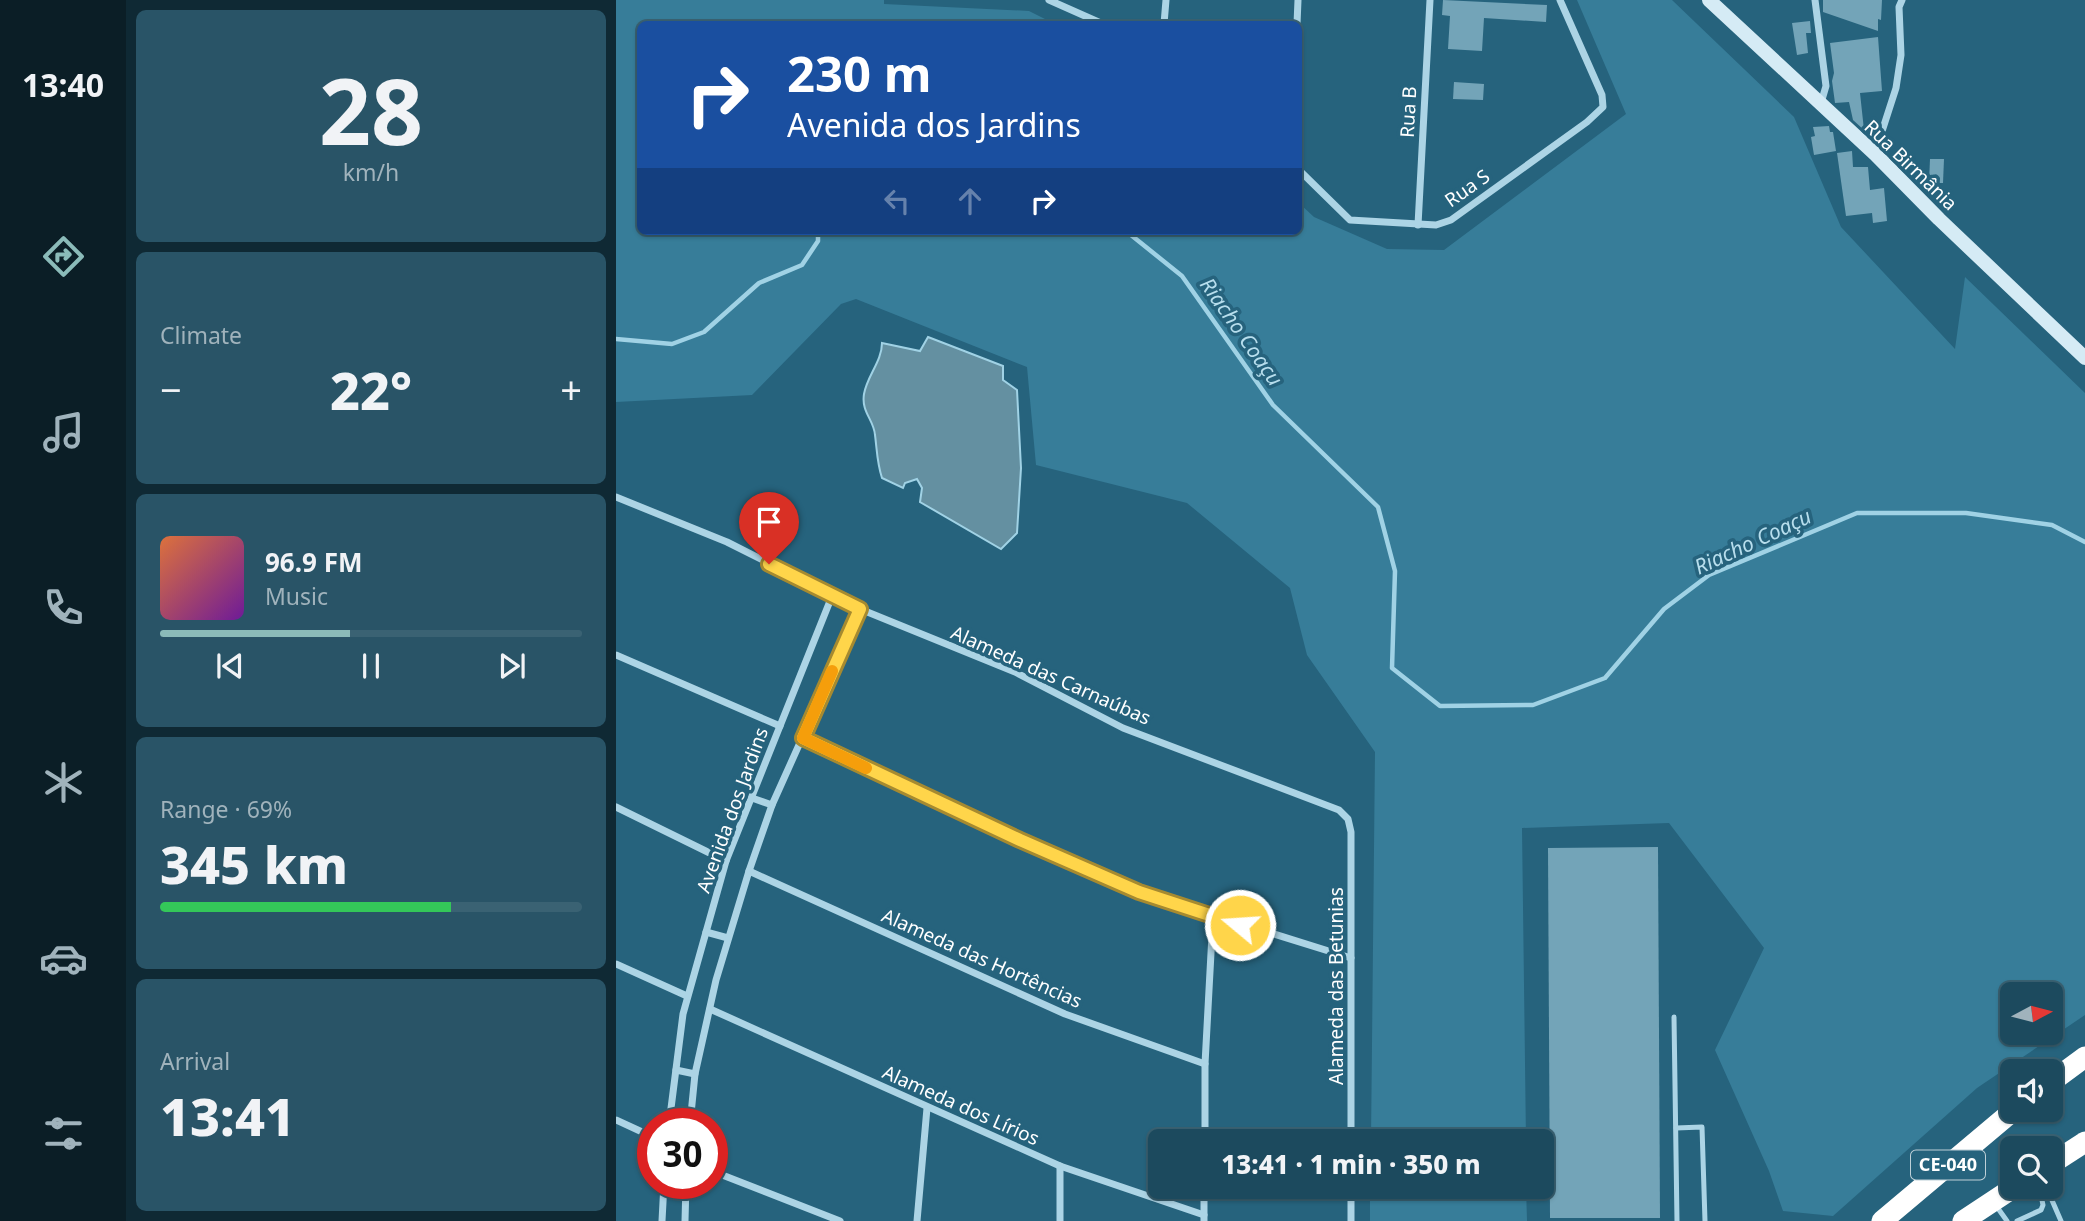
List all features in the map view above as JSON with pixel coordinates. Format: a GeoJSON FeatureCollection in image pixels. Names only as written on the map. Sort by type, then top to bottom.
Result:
{"type":"FeatureCollection","features":[{"type":"Feature","properties":{"kind":"highway"},"geometry":{"type":"LineString","coordinates":[[2063,1073],[2085,1057]]}},
{"type":"Feature","properties":{"kind":"highway","name":"CE-040"},"geometry":{"type":"LineString","coordinates":[[1882,1221],[2000,1122]]}},
{"type":"Feature","properties":{"kind":"highway"},"geometry":{"type":"LineString","coordinates":[[2063,1157],[2079,1148]]}},
{"type":"Feature","properties":{"kind":"highway","name":"CE-040"},"geometry":{"type":"LineString","coordinates":[[1970,1219],[1996,1211]]}},
{"type":"Feature","properties":{"kind":"street"},"geometry":{"type":"LineString","coordinates":[[1049,0],[1096,21]]}},
{"type":"Feature","properties":{"kind":"street"},"geometry":{"type":"LineString","coordinates":[[1164,21],[1166,0]]}},
{"type":"Feature","properties":{"kind":"street"},"geometry":{"type":"LineString","coordinates":[[1297,21],[1298,0]]}},
{"type":"Feature","properties":{"kind":"street","name":"Rua B"},"geometry":{"type":"LineString","coordinates":[[1418,225],[1430,0]]}},
{"type":"Feature","properties":{"kind":"street","name":"Rua S"},"geometry":{"type":"LineString","coordinates":[[1302,173],[1350,220],[1436,225],[1451,220],[1597,115],[1604,102],[1560,0]]}},
{"type":"Feature","properties":{"kind":"street","name":"Rua Birmânia"},"geometry":{"type":"LineString","coordinates":[[1709,0],[1875,154],[2085,358]]}},
{"type":"Feature","properties":{"kind":"street"},"geometry":{"type":"LineString","coordinates":[[1815,0],[1826,86],[1820,104]]}},
{"type":"Feature","properties":{"kind":"street"},"geometry":{"type":"LineString","coordinates":[[1875,154],[1896,88],[1901,55],[1899,7],[1902,0]]}},
{"type":"Feature","properties":{"kind":"street","name":"Alameda das Carnaúbas"},"geometry":{"type":"LineString","coordinates":[[616,497],[727,542],[860,609],[1015,672],[1123,728],[1328,805],[1345,815],[1351,832]]}},
{"type":"Feature","properties":{"kind":"street","name":"Avenida dos Jardins"},"geometry":{"type":"LineString","coordinates":[[671,1108],[687,996],[726,861],[832,596]]}},
{"type":"Feature","properties":{"kind":"street","name":"Avenida dos Jardins"},"geometry":{"type":"LineString","coordinates":[[692,1108],[695,1074],[728,938],[772,805],[860,609]]}},
{"type":"Feature","properties":{"kind":"street"},"geometry":{"type":"LineString","coordinates":[[616,655],[780,726]]}},
{"type":"Feature","properties":{"kind":"street"},"geometry":{"type":"LineString","coordinates":[[803,738],[1020,840],[1139,892],[1352,958]]}},
{"type":"Feature","properties":{"kind":"street"},"geometry":{"type":"LineString","coordinates":[[751,798],[772,805]]}},
{"type":"Feature","properties":{"kind":"street"},"geometry":{"type":"LineString","coordinates":[[616,807],[726,861]]}},
{"type":"Feature","properties":{"kind":"street","name":"Alameda das Betunias"},"geometry":{"type":"LineString","coordinates":[[1351,832],[1351,1129]]}},
{"type":"Feature","properties":{"kind":"street","name":"Alameda das Hortências"},"geometry":{"type":"LineString","coordinates":[[750,871],[1065,1014],[1205,1064]]}},
{"type":"Feature","properties":{"kind":"street"},"geometry":{"type":"LineString","coordinates":[[1205,1129],[1205,1064],[1213,916]]}},
{"type":"Feature","properties":{"kind":"street"},"geometry":{"type":"LineString","coordinates":[[706,932],[728,938]]}},
{"type":"Feature","properties":{"kind":"street"},"geometry":{"type":"LineString","coordinates":[[616,964],[687,996]]}},
{"type":"Feature","properties":{"kind":"street","name":"Alameda dos Lírios"},"geometry":{"type":"LineString","coordinates":[[710,1009],[1060,1166],[1204,1218]]}},
{"type":"Feature","properties":{"kind":"street"},"geometry":{"type":"LineString","coordinates":[[676,1070],[695,1074]]}},
{"type":"Feature","properties":{"kind":"street"},"geometry":{"type":"LineString","coordinates":[[917,1221],[927,1108]]}},
{"type":"Feature","properties":{"kind":"street"},"geometry":{"type":"LineString","coordinates":[[616,1121],[637,1130]]}},
{"type":"Feature","properties":{"kind":"street"},"geometry":{"type":"LineString","coordinates":[[1060,1166],[1060,1221]]}},
{"type":"Feature","properties":{"kind":"street"},"geometry":{"type":"LineString","coordinates":[[728,1177],[840,1221]]}},
{"type":"Feature","properties":{"kind":"street"},"geometry":{"type":"LineString","coordinates":[[662,1221],[663,1199]]}},
{"type":"Feature","properties":{"kind":"street"},"geometry":{"type":"LineString","coordinates":[[685,1221],[686,1199]]}},
{"type":"Feature","properties":{"kind":"street"},"geometry":{"type":"LineString","coordinates":[[1204,1199],[1204,1218]]}},
{"type":"Feature","properties":{"kind":"street"},"geometry":{"type":"LineString","coordinates":[[1351,1199],[1351,1221]]}},
{"type":"Feature","properties":{"kind":"lane"},"geometry":{"type":"LineString","coordinates":[[1674,1017],[1677,1221]]}},
{"type":"Feature","properties":{"kind":"lane"},"geometry":{"type":"LineString","coordinates":[[1676,1128],[1702,1127],[1704,1221]]}},
{"type":"Feature","properties":{"kind":"lane"},"geometry":{"type":"LineString","coordinates":[[2017,1221],[2041,1210],[2042,1199]]}},
{"type":"Feature","properties":{"kind":"lane"},"geometry":{"type":"LineString","coordinates":[[2051,1199],[2061,1221]]}},
{"type":"Feature","properties":{"kind":"lane"},"geometry":{"type":"LineString","coordinates":[[1996,1211],[2007,1221]]}},
{"type":"Feature","properties":{"kind":"shaded area"},"geometry":{"type":"Polygon","coordinates":[[[616,0],[884,0],[884,4],[1029,11],[1049,21],[637,21],[637,235],[1302,235],[1302,206],[1314,217],[1387,249],[1444,250],[1626,114],[1577,0],[1672,0],[1794,117],[1841,227],[1955,349],[1965,277],[2085,393],[2085,1015],[2063,1030],[2063,982],[2000,982],[2000,1045],[2041,1045],[2020,1059],[2000,1059],[2000,1072],[1977,1088],[1833,1216],[1783,1211],[1769,1171],[1715,1050],[1764,948],[1669,823],[1522,828],[1526,1129],[1371,1129],[1375,752],[1307,655],[1290,588],[1187,503],[1036,465],[1027,367],[856,299],[841,304],[752,395],[616,402],[616,0]]]}},
{"type":"Feature","properties":{"kind":"shaded area"},"geometry":{"type":"Polygon","coordinates":[[[928,337],[1003,366],[1003,380],[1017,390],[1021,468],[1017,533],[1001,549],[920,502],[922,488],[917,479],[905,483],[903,488],[882,478],[874,430],[864,406],[866,387],[880,356],[882,343],[920,351],[928,337]]]}},
{"type":"Feature","properties":{"kind":"shaded area"},"geometry":{"type":"Polygon","coordinates":[[[1370,1199],[1526,1199],[1527,1221],[1370,1221],[1370,1199]]]}},
{"type":"Feature","properties":{"kind":"building"},"geometry":{"type":"Polygon","coordinates":[[[1443,0],[1547,5],[1546,22],[1484,18],[1482,51],[1448,49],[1450,16],[1442,15],[1443,0]]]}},
{"type":"Feature","properties":{"kind":"building"},"geometry":{"type":"Polygon","coordinates":[[[1823,0],[1882,0],[1878,31],[1823,12],[1823,0]]]}},
{"type":"Feature","properties":{"kind":"building"},"geometry":{"type":"Polygon","coordinates":[[[1810,21],[1811,33],[1806,33],[1808,53],[1797,55],[1792,23],[1810,21]]]}},
{"type":"Feature","properties":{"kind":"building"},"geometry":{"type":"Polygon","coordinates":[[[1878,37],[1882,91],[1860,93],[1864,130],[1853,120],[1849,102],[1835,103],[1830,43],[1878,37]]]}},
{"type":"Feature","properties":{"kind":"building"},"geometry":{"type":"Polygon","coordinates":[[[1454,82],[1484,84],[1483,100],[1453,99],[1454,82]]]}},
{"type":"Feature","properties":{"kind":"building"},"geometry":{"type":"Polygon","coordinates":[[[1829,126],[1830,132],[1833,132],[1836,151],[1814,155],[1811,137],[1815,136],[1813,127],[1829,126]]]}},
{"type":"Feature","properties":{"kind":"building"},"geometry":{"type":"Polygon","coordinates":[[[1852,151],[1853,167],[1868,167],[1870,190],[1884,188],[1887,221],[1873,223],[1872,213],[1846,216],[1837,153],[1852,151]]]}},
{"type":"Feature","properties":{"kind":"building"},"geometry":{"type":"Polygon","coordinates":[[[1930,159],[1944,159],[1943,183],[1929,183],[1930,159]]]}},
{"type":"Feature","properties":{"kind":"building"},"geometry":{"type":"Polygon","coordinates":[[[1658,847],[1660,1218],[1550,1218],[1550,1199],[1554,1199],[1554,1129],[1550,1129],[1548,848],[1658,847]]]}},
{"type":"Feature","properties":{"kind":"waterway","name":"Riacho Coaçu"},"geometry":{"type":"LineString","coordinates":[[616,339],[672,344],[704,332],[759,283],[802,265],[818,241],[818,235]]}},
{"type":"Feature","properties":{"kind":"waterway","name":"Riacho Coaçu"},"geometry":{"type":"LineString","coordinates":[[1131,235],[1182,276],[1273,405],[1378,507],[1395,571],[1392,668],[1440,706],[1533,705],[1605,678],[1664,609],[1709,575],[1857,513],[1966,513],[2052,525],[2085,542]]}},
{"type":"Feature","properties":{"kind":"slow traffic"},"geometry":{"type":"LineString","coordinates":[[832,671],[803,738],[866,768]]}},
{"type":"Feature","properties":{"kind":"route"},"geometry":{"type":"LineString","coordinates":[[769,564],[860,609],[803,738],[1020,840],[1139,892],[1240,925]]}}]}
